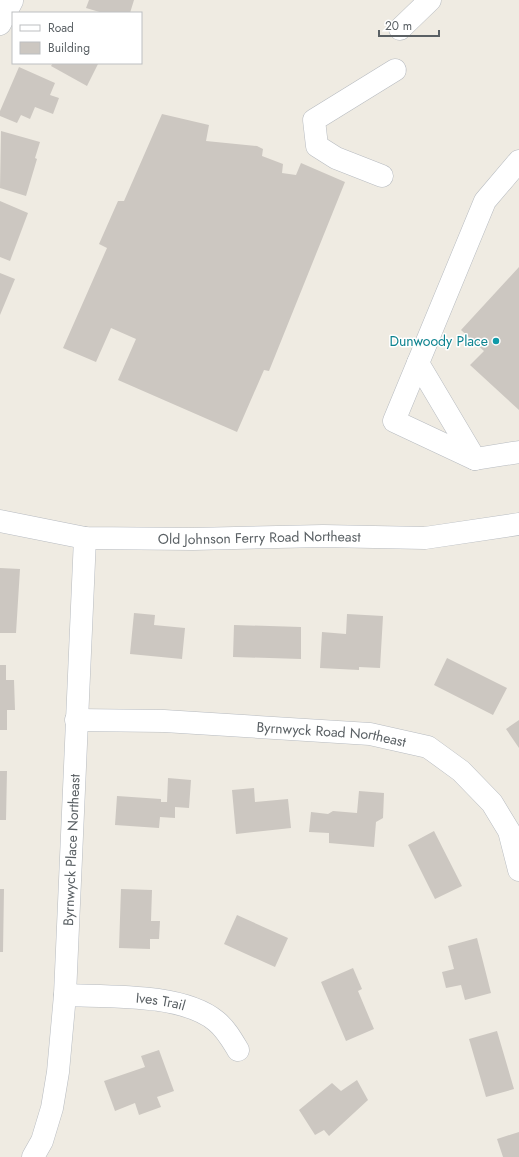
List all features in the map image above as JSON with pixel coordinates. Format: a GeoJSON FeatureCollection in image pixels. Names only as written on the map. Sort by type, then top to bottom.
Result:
{"type":"FeatureCollection","features":[{"type":"Feature","properties":{"kind":"street"},"geometry":{"type":"LineString","coordinates":[[400,29],[430,0]]}},
{"type":"Feature","properties":{"kind":"street"},"geometry":{"type":"LineString","coordinates":[[0,24],[12,1]]}},
{"type":"Feature","properties":{"kind":"street"},"geometry":{"type":"LineString","coordinates":[[382,176],[336,158],[317,146],[314,120],[395,70]]}},
{"type":"Feature","properties":{"kind":"street"},"geometry":{"type":"LineString","coordinates":[[519,160],[485,201],[394,421],[475,459],[519,452]]}},
{"type":"Feature","properties":{"kind":"street"},"geometry":{"type":"LineString","coordinates":[[418,363],[475,459]]}},
{"type":"Feature","properties":{"kind":"street","name":"Old Johnson Ferry Road Northeast"},"geometry":{"type":"LineString","coordinates":[[0,521],[85,538],[193,539],[323,536],[425,538],[519,524]]}},
{"type":"Feature","properties":{"kind":"street","name":"Byrnwyck Place Northeast"},"geometry":{"type":"LineString","coordinates":[[33,1157],[42,1141],[52,1108],[58,1072],[65,995],[85,538]]}},
{"type":"Feature","properties":{"kind":"street","name":"Byrnwyck Road Northeast"},"geometry":{"type":"LineString","coordinates":[[76,720],[164,721],[370,734],[428,747],[461,771],[492,803],[509,831],[519,870]]}},
{"type":"Feature","properties":{"kind":"street","name":"Ives Trail"},"geometry":{"type":"LineString","coordinates":[[65,995],[150,999],[183,1005],[216,1021],[230,1036],[238,1050]]}},
{"type":"Feature","properties":{"kind":"building"},"geometry":{"type":"Polygon","coordinates":[[[89,0],[134,0],[130,12],[100,12],[86,8],[89,0]]]}},
{"type":"Feature","properties":{"kind":"building"},"geometry":{"type":"Polygon","coordinates":[[[52,64],[98,64],[87,86],[51,66],[52,64]]]}},
{"type":"Feature","properties":{"kind":"building"},"geometry":{"type":"Polygon","coordinates":[[[19,67],[55,83],[50,95],[59,98],[53,114],[35,107],[30,119],[21,115],[17,123],[0,116],[0,111],[19,67]]]}},
{"type":"Feature","properties":{"kind":"building"},"geometry":{"type":"Polygon","coordinates":[[[162,114],[209,125],[206,141],[257,146],[263,149],[262,156],[283,164],[282,173],[296,175],[301,163],[345,182],[269,371],[264,370],[237,432],[118,380],[136,339],[111,328],[96,362],[63,348],[107,248],[99,244],[118,201],[124,201],[162,114]]]}},
{"type":"Feature","properties":{"kind":"building"},"geometry":{"type":"Polygon","coordinates":[[[1,131],[40,142],[35,158],[37,159],[26,196],[0,188],[1,131]]]}},
{"type":"Feature","properties":{"kind":"building"},"geometry":{"type":"Polygon","coordinates":[[[0,201],[28,213],[10,261],[0,257],[0,201]]]}},
{"type":"Feature","properties":{"kind":"building","name":"Dunwoody Place"},"geometry":{"type":"Polygon","coordinates":[[[519,267],[519,410],[470,365],[484,351],[461,330],[519,267]]]}},
{"type":"Feature","properties":{"kind":"building"},"geometry":{"type":"Polygon","coordinates":[[[0,273],[15,279],[0,315],[0,273]]]}},
{"type":"Feature","properties":{"kind":"building"},"geometry":{"type":"Polygon","coordinates":[[[0,568],[20,569],[16,633],[0,633],[0,568]]]}},
{"type":"Feature","properties":{"kind":"building"},"geometry":{"type":"Polygon","coordinates":[[[134,613],[155,615],[154,625],[185,628],[182,659],[130,654],[134,613]]]}},
{"type":"Feature","properties":{"kind":"building"},"geometry":{"type":"Polygon","coordinates":[[[347,614],[383,616],[380,668],[359,667],[359,670],[320,668],[322,632],[346,634],[347,614]]]}},
{"type":"Feature","properties":{"kind":"building"},"geometry":{"type":"Polygon","coordinates":[[[234,625],[301,627],[301,659],[233,657],[234,625]]]}},
{"type":"Feature","properties":{"kind":"building"},"geometry":{"type":"Polygon","coordinates":[[[447,658],[507,688],[493,715],[434,685],[447,658]]]}},
{"type":"Feature","properties":{"kind":"building"},"geometry":{"type":"Polygon","coordinates":[[[0,665],[6,665],[6,680],[14,680],[15,710],[7,710],[7,730],[0,730],[0,665]]]}},
{"type":"Feature","properties":{"kind":"building"},"geometry":{"type":"Polygon","coordinates":[[[519,720],[519,748],[506,729],[519,720]]]}},
{"type":"Feature","properties":{"kind":"building"},"geometry":{"type":"Polygon","coordinates":[[[0,771],[7,771],[6,820],[0,820],[0,771]]]}},
{"type":"Feature","properties":{"kind":"building"},"geometry":{"type":"Polygon","coordinates":[[[168,778],[191,780],[189,808],[175,807],[175,818],[160,817],[159,828],[115,825],[117,796],[161,799],[161,802],[167,802],[168,778]]]}},
{"type":"Feature","properties":{"kind":"building"},"geometry":{"type":"Polygon","coordinates":[[[254,788],[255,802],[288,799],[291,828],[236,834],[232,790],[254,788]]]}},
{"type":"Feature","properties":{"kind":"building"},"geometry":{"type":"Polygon","coordinates":[[[359,791],[384,793],[383,818],[376,822],[374,847],[329,843],[329,833],[309,832],[311,812],[328,814],[333,811],[357,813],[359,791]]]}},
{"type":"Feature","properties":{"kind":"building"},"geometry":{"type":"Polygon","coordinates":[[[434,831],[462,886],[435,899],[408,845],[434,831]]]}},
{"type":"Feature","properties":{"kind":"building"},"geometry":{"type":"Polygon","coordinates":[[[0,889],[4,889],[3,952],[0,952],[0,889]]]}},
{"type":"Feature","properties":{"kind":"building"},"geometry":{"type":"Polygon","coordinates":[[[121,889],[152,890],[151,921],[160,921],[159,939],[150,939],[150,949],[119,948],[121,889]]]}},
{"type":"Feature","properties":{"kind":"building"},"geometry":{"type":"Polygon","coordinates":[[[237,915],[288,938],[275,967],[224,944],[237,915]]]}},
{"type":"Feature","properties":{"kind":"building"},"geometry":{"type":"Polygon","coordinates":[[[477,938],[491,993],[465,1000],[461,985],[446,988],[442,972],[454,969],[448,946],[477,938]]]}},
{"type":"Feature","properties":{"kind":"building"},"geometry":{"type":"Polygon","coordinates":[[[353,968],[362,989],[358,991],[374,1029],[346,1041],[321,982],[353,968]]]}},
{"type":"Feature","properties":{"kind":"building"},"geometry":{"type":"Polygon","coordinates":[[[497,1031],[514,1089],[486,1097],[469,1039],[497,1031]]]}},
{"type":"Feature","properties":{"kind":"building"},"geometry":{"type":"Polygon","coordinates":[[[159,1050],[174,1091],[157,1097],[161,1107],[139,1115],[135,1103],[115,1111],[104,1081],[145,1067],[141,1056],[159,1050]]]}},
{"type":"Feature","properties":{"kind":"building"},"geometry":{"type":"Polygon","coordinates":[[[357,1080],[368,1100],[329,1136],[324,1130],[315,1135],[299,1110],[332,1083],[341,1091],[357,1080]]]}},
{"type":"Feature","properties":{"kind":"building"},"geometry":{"type":"Polygon","coordinates":[[[519,1132],[519,1157],[503,1157],[497,1139],[519,1132]]]}},
{"type":"Feature","properties":{"kind":"place","name":"Dunwoody Place"},"geometry":{"type":"Point","coordinates":[496,341]}}]}
